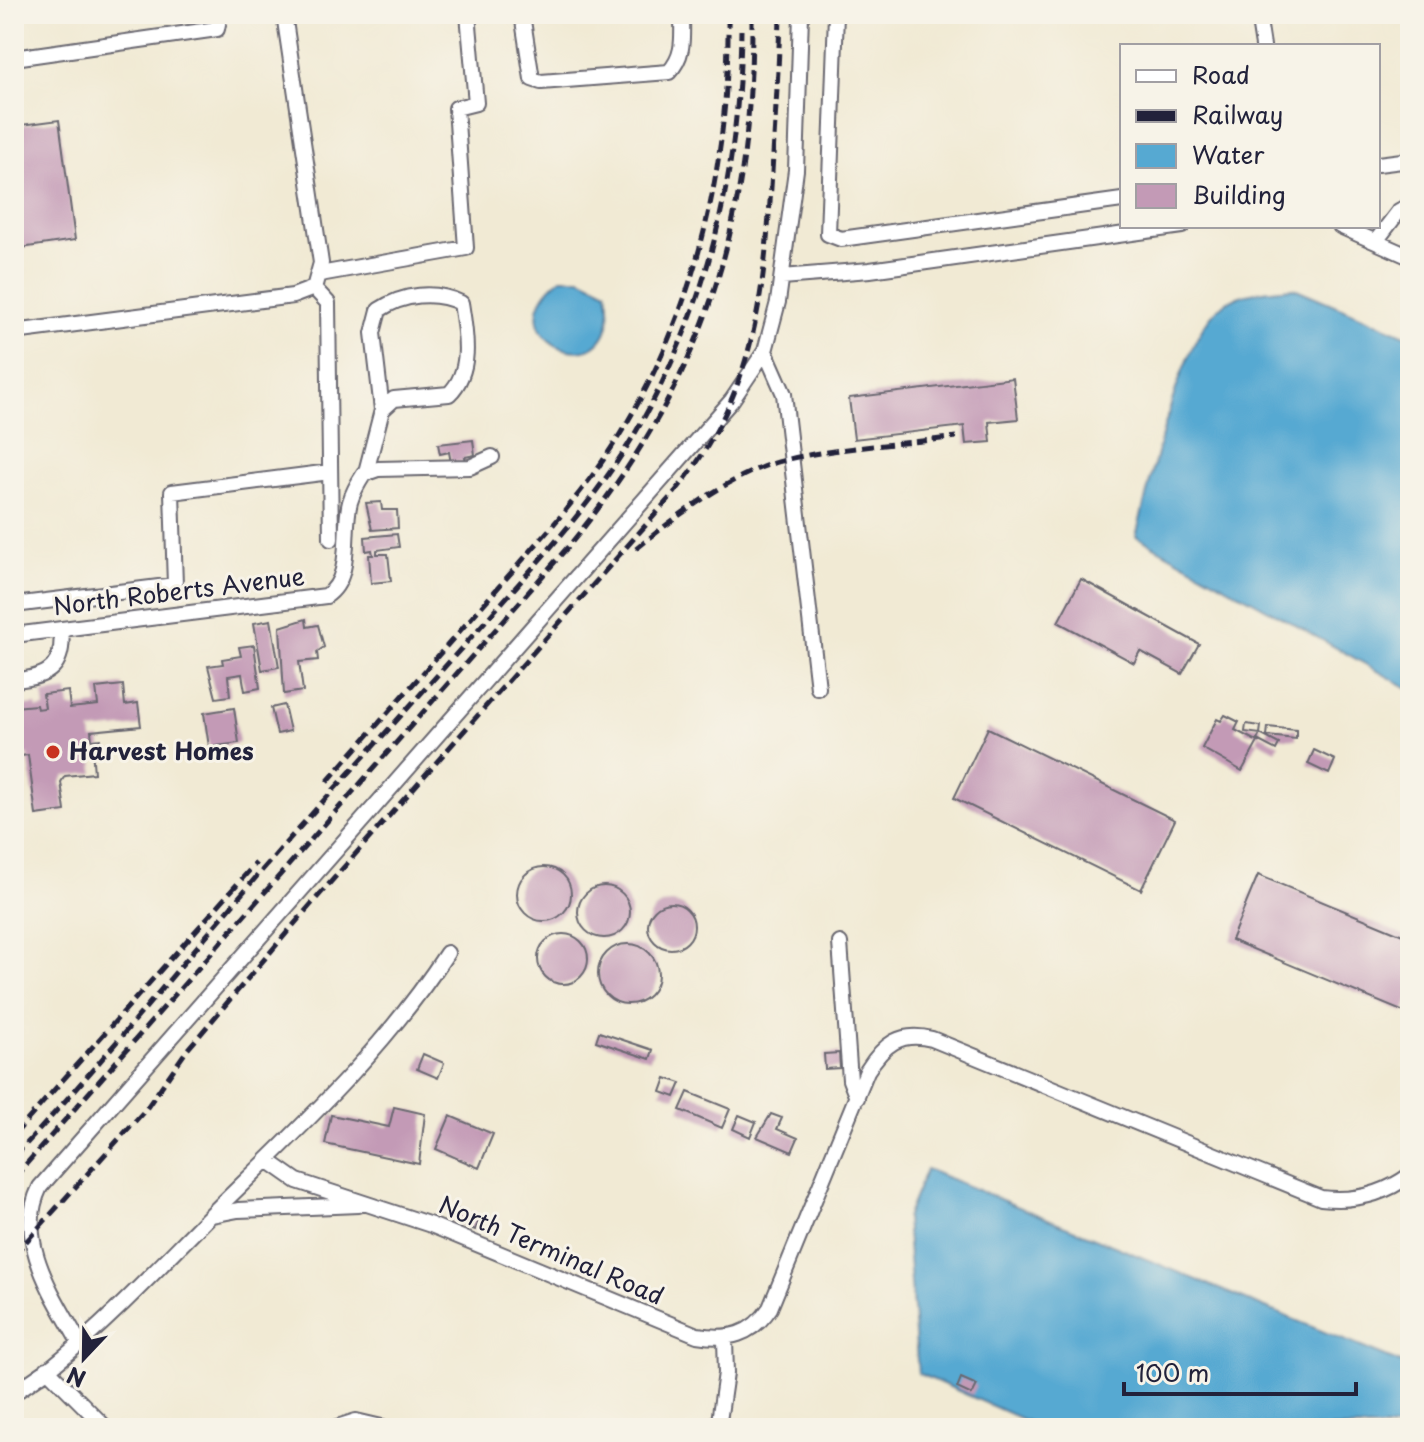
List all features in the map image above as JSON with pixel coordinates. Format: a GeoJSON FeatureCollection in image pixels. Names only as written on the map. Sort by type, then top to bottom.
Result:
{"type":"FeatureCollection","features":[{"type":"Feature","properties":{"kind":"street"},"geometry":{"type":"LineString","coordinates":[[14,58],[217,29],[220,14]]}},
{"type":"Feature","properties":{"kind":"street"},"geometry":{"type":"LineString","coordinates":[[284,14],[317,281],[328,303],[331,539]]}},
{"type":"Feature","properties":{"kind":"street"},"geometry":{"type":"LineString","coordinates":[[14,332],[293,296],[317,281],[466,248],[456,108],[476,103],[468,14]]}},
{"type":"Feature","properties":{"kind":"street"},"geometry":{"type":"LineString","coordinates":[[522,14],[529,69],[532,79],[541,82],[669,72],[679,61],[682,48],[682,14]]}},
{"type":"Feature","properties":{"kind":"street"},"geometry":{"type":"LineString","coordinates":[[79,1342],[54,1296],[33,1245],[31,1213],[40,1187],[732,400],[765,351],[782,277],[796,170],[801,14]]}},
{"type":"Feature","properties":{"kind":"street"},"geometry":{"type":"LineString","coordinates":[[836,14],[828,234],[841,239],[1120,200]]}},
{"type":"Feature","properties":{"kind":"street"},"geometry":{"type":"LineString","coordinates":[[1258,14],[1263,44]]}},
{"type":"Feature","properties":{"kind":"street"},"geometry":{"type":"LineString","coordinates":[[1380,164],[1410,160]]}},
{"type":"Feature","properties":{"kind":"street"},"geometry":{"type":"LineString","coordinates":[[1376,241],[1399,211],[1410,205]]}},
{"type":"Feature","properties":{"kind":"street"},"geometry":{"type":"LineString","coordinates":[[782,277],[870,270],[1168,228]]}},
{"type":"Feature","properties":{"kind":"street"},"geometry":{"type":"LineString","coordinates":[[1345,228],[1410,257]]}},
{"type":"Feature","properties":{"kind":"street"},"geometry":{"type":"LineString","coordinates":[[443,294],[461,303],[465,368],[460,384],[449,394],[394,399],[382,410],[373,333],[379,310],[396,299],[443,294]]}},
{"type":"Feature","properties":{"kind":"street"},"geometry":{"type":"LineString","coordinates":[[765,351],[784,394],[818,688]]}},
{"type":"Feature","properties":{"kind":"street","name":"North Roberts Avenue"},"geometry":{"type":"LineString","coordinates":[[14,635],[326,596],[334,591],[342,575],[349,504],[366,472],[382,410]]}},
{"type":"Feature","properties":{"kind":"street"},"geometry":{"type":"LineString","coordinates":[[366,472],[470,467],[492,457]]}},
{"type":"Feature","properties":{"kind":"street"},"geometry":{"type":"LineString","coordinates":[[14,605],[175,585],[172,492],[330,472]]}},
{"type":"Feature","properties":{"kind":"street"},"geometry":{"type":"LineString","coordinates":[[14,680],[29,679],[52,668],[62,655],[61,629]]}},
{"type":"Feature","properties":{"kind":"street"},"geometry":{"type":"LineString","coordinates":[[840,943],[850,1080],[857,1098]]}},
{"type":"Feature","properties":{"kind":"street"},"geometry":{"type":"LineString","coordinates":[[14,1393],[79,1342],[267,1160],[375,1049],[406,1012],[447,953]]}},
{"type":"Feature","properties":{"kind":"street"},"geometry":{"type":"LineString","coordinates":[[718,1428],[726,1373],[725,1340],[760,1323],[770,1308],[857,1098],[877,1055],[888,1043],[916,1035],[1299,1192],[1321,1198],[1356,1199],[1397,1185],[1410,1175]]}},
{"type":"Feature","properties":{"kind":"street","name":"North Terminal Road"},"geometry":{"type":"LineString","coordinates":[[267,1160],[297,1181],[360,1204],[406,1215],[697,1335],[725,1340]]}},
{"type":"Feature","properties":{"kind":"street","name":"North Terminal Road"},"geometry":{"type":"LineString","coordinates":[[211,1215],[238,1210],[360,1204]]}},
{"type":"Feature","properties":{"kind":"street"},"geometry":{"type":"LineString","coordinates":[[47,1369],[106,1428]]}},
{"type":"Feature","properties":{"kind":"street"},"geometry":{"type":"LineString","coordinates":[[334,1428],[356,1421],[386,1428]]}},
{"type":"Feature","properties":{"kind":"water"},"geometry":{"type":"Polygon","coordinates":[[[561,278],[581,278],[607,291],[608,324],[598,343],[581,351],[563,348],[547,338],[538,322],[541,301],[561,278]]]}},
{"type":"Feature","properties":{"kind":"water"},"geometry":{"type":"Polygon","coordinates":[[[1294,288],[1410,337],[1410,689],[1136,536],[1168,413],[1193,347],[1207,322],[1230,300],[1256,292],[1294,288]]]}},
{"type":"Feature","properties":{"kind":"water"},"geometry":{"type":"Polygon","coordinates":[[[926,1169],[1410,1367],[1410,1428],[1042,1428],[918,1373],[906,1218],[926,1169]]]}},
{"type":"Feature","properties":{"kind":"building"},"geometry":{"type":"Polygon","coordinates":[[[59,120],[75,240],[14,249],[14,126],[59,120]]]}},
{"type":"Feature","properties":{"kind":"building"},"geometry":{"type":"Polygon","coordinates":[[[1013,378],[1018,419],[989,422],[991,442],[966,444],[964,426],[854,439],[849,398],[1013,378]]]}},
{"type":"Feature","properties":{"kind":"building"},"geometry":{"type":"Polygon","coordinates":[[[473,440],[475,455],[465,457],[466,461],[451,463],[449,452],[440,454],[438,444],[473,440]]]}},
{"type":"Feature","properties":{"kind":"building"},"geometry":{"type":"Polygon","coordinates":[[[381,502],[382,510],[397,510],[398,528],[372,530],[366,503],[381,502]]]}},
{"type":"Feature","properties":{"kind":"building"},"geometry":{"type":"Polygon","coordinates":[[[397,534],[399,547],[377,550],[377,554],[388,554],[391,581],[371,583],[369,555],[373,555],[372,550],[366,551],[365,537],[397,534]]]}},
{"type":"Feature","properties":{"kind":"building"},"geometry":{"type":"Polygon","coordinates":[[[1081,579],[1199,644],[1182,674],[1140,651],[1134,663],[1058,622],[1081,579]]]}},
{"type":"Feature","properties":{"kind":"building"},"geometry":{"type":"Polygon","coordinates":[[[306,619],[307,627],[318,625],[324,647],[317,652],[318,660],[299,662],[303,691],[284,694],[280,627],[306,619]]]}},
{"type":"Feature","properties":{"kind":"building"},"geometry":{"type":"Polygon","coordinates":[[[271,620],[279,667],[262,670],[254,623],[271,620]]]}},
{"type":"Feature","properties":{"kind":"building"},"geometry":{"type":"Polygon","coordinates":[[[254,645],[260,688],[245,691],[242,674],[228,676],[230,696],[216,698],[208,666],[223,664],[222,659],[241,656],[239,647],[254,645]]]}},
{"type":"Feature","properties":{"kind":"building","name":"Harvest Homes"},"geometry":{"type":"Polygon","coordinates":[[[123,685],[125,705],[138,703],[141,726],[91,731],[92,740],[100,739],[101,748],[92,749],[94,773],[65,776],[61,782],[65,811],[36,815],[28,755],[14,757],[14,707],[36,705],[37,709],[45,708],[43,694],[68,691],[70,708],[98,705],[96,688],[123,685]]]}},
{"type":"Feature","properties":{"kind":"building"},"geometry":{"type":"Polygon","coordinates":[[[284,705],[290,731],[277,734],[271,708],[284,705]]]}},
{"type":"Feature","properties":{"kind":"building"},"geometry":{"type":"Polygon","coordinates":[[[234,708],[239,743],[209,747],[204,713],[234,708]]]}},
{"type":"Feature","properties":{"kind":"building"},"geometry":{"type":"Polygon","coordinates":[[[1225,715],[1239,722],[1235,730],[1258,742],[1242,771],[1202,748],[1217,719],[1221,721],[1225,715]]]}},
{"type":"Feature","properties":{"kind":"building"},"geometry":{"type":"Polygon","coordinates":[[[1246,724],[1261,726],[1260,734],[1245,732],[1246,724]]]}},
{"type":"Feature","properties":{"kind":"building"},"geometry":{"type":"Polygon","coordinates":[[[1268,727],[1296,730],[1296,739],[1267,736],[1268,727]]]}},
{"type":"Feature","properties":{"kind":"building"},"geometry":{"type":"Polygon","coordinates":[[[988,728],[1175,820],[1141,890],[954,798],[988,728]]]}},
{"type":"Feature","properties":{"kind":"building"},"geometry":{"type":"Polygon","coordinates":[[[1260,734],[1279,744],[1276,750],[1257,740],[1260,734]]]}},
{"type":"Feature","properties":{"kind":"building"},"geometry":{"type":"Polygon","coordinates":[[[1314,750],[1335,760],[1329,774],[1308,764],[1314,750]]]}},
{"type":"Feature","properties":{"kind":"building"},"geometry":{"type":"Polygon","coordinates":[[[544,867],[563,875],[571,894],[563,913],[544,921],[525,913],[517,894],[525,875],[544,867]]]}},
{"type":"Feature","properties":{"kind":"building"},"geometry":{"type":"Polygon","coordinates":[[[1258,875],[1410,938],[1410,997],[1404,1012],[1231,940],[1258,875]]]}},
{"type":"Feature","properties":{"kind":"building"},"geometry":{"type":"Polygon","coordinates":[[[604,886],[622,894],[630,912],[622,930],[604,938],[586,930],[578,912],[586,894],[604,886]]]}},
{"type":"Feature","properties":{"kind":"building"},"geometry":{"type":"Polygon","coordinates":[[[671,903],[687,910],[694,926],[687,942],[671,949],[655,942],[648,926],[655,910],[671,903]]]}},
{"type":"Feature","properties":{"kind":"building"},"geometry":{"type":"Polygon","coordinates":[[[563,934],[581,941],[588,959],[581,977],[563,984],[545,977],[538,959],[545,941],[563,934]]]}},
{"type":"Feature","properties":{"kind":"building"},"geometry":{"type":"Polygon","coordinates":[[[628,944],[639,946],[649,953],[656,963],[656,985],[649,995],[639,1002],[628,1004],[617,1002],[607,995],[600,985],[598,974],[600,963],[607,953],[617,946],[628,944]]]}},
{"type":"Feature","properties":{"kind":"building"},"geometry":{"type":"Polygon","coordinates":[[[599,1032],[653,1050],[650,1059],[596,1041],[599,1032]]]}},
{"type":"Feature","properties":{"kind":"building"},"geometry":{"type":"Polygon","coordinates":[[[839,1053],[840,1068],[825,1069],[824,1054],[839,1053]]]}},
{"type":"Feature","properties":{"kind":"building"},"geometry":{"type":"Polygon","coordinates":[[[423,1054],[444,1063],[438,1078],[417,1069],[423,1054]]]}},
{"type":"Feature","properties":{"kind":"building"},"geometry":{"type":"Polygon","coordinates":[[[666,1078],[681,1083],[675,1097],[661,1092],[666,1078]]]}},
{"type":"Feature","properties":{"kind":"building"},"geometry":{"type":"Polygon","coordinates":[[[688,1092],[730,1109],[722,1128],[680,1110],[688,1092]]]}},
{"type":"Feature","properties":{"kind":"building"},"geometry":{"type":"Polygon","coordinates":[[[394,1107],[425,1114],[419,1164],[325,1144],[331,1115],[389,1127],[394,1107]]]}},
{"type":"Feature","properties":{"kind":"building"},"geometry":{"type":"Polygon","coordinates":[[[771,1114],[782,1118],[777,1129],[798,1138],[792,1152],[757,1137],[771,1114]]]}},
{"type":"Feature","properties":{"kind":"building"},"geometry":{"type":"Polygon","coordinates":[[[739,1115],[756,1122],[750,1137],[733,1129],[739,1115]]]}},
{"type":"Feature","properties":{"kind":"building"},"geometry":{"type":"Polygon","coordinates":[[[450,1116],[493,1134],[479,1168],[436,1149],[450,1116]]]}},
{"type":"Feature","properties":{"kind":"building"},"geometry":{"type":"Polygon","coordinates":[[[452,1207],[480,1219],[475,1230],[447,1218],[452,1207]]]}},
{"type":"Feature","properties":{"kind":"building"},"geometry":{"type":"Polygon","coordinates":[[[961,1378],[977,1385],[972,1395],[957,1388],[961,1378]]]}},
{"type":"Feature","properties":{"kind":"railway"},"geometry":{"type":"LineString","coordinates":[[327,782],[567,508],[594,474],[637,406],[684,299],[701,244],[722,130],[728,14]]}},
{"type":"Feature","properties":{"kind":"railway"},"geometry":{"type":"LineString","coordinates":[[14,1178],[567,548],[614,486],[654,425],[686,363],[711,299],[730,233],[743,164],[750,91],[752,14]]}},
{"type":"Feature","properties":{"kind":"railway"},"geometry":{"type":"LineString","coordinates":[[14,1255],[146,1109],[187,1050],[313,902],[675,492],[702,455],[739,380],[759,301],[769,217],[780,14]]}},
{"type":"Feature","properties":{"kind":"railway"},"geometry":{"type":"LineString","coordinates":[[14,1157],[287,841],[550,548],[599,488],[628,445],[678,347],[713,245],[733,139],[741,30]]}},
{"type":"Feature","properties":{"kind":"railway"},"geometry":{"type":"LineString","coordinates":[[636,549],[695,504],[760,468],[829,452],[956,437]]}},
{"type":"Feature","properties":{"kind":"railway"},"geometry":{"type":"LineString","coordinates":[[14,1135],[256,863]]}},
{"type":"Feature","properties":{"kind":"place","name":"Harvest Homes"},"geometry":{"type":"Point","coordinates":[53,752]}}]}
